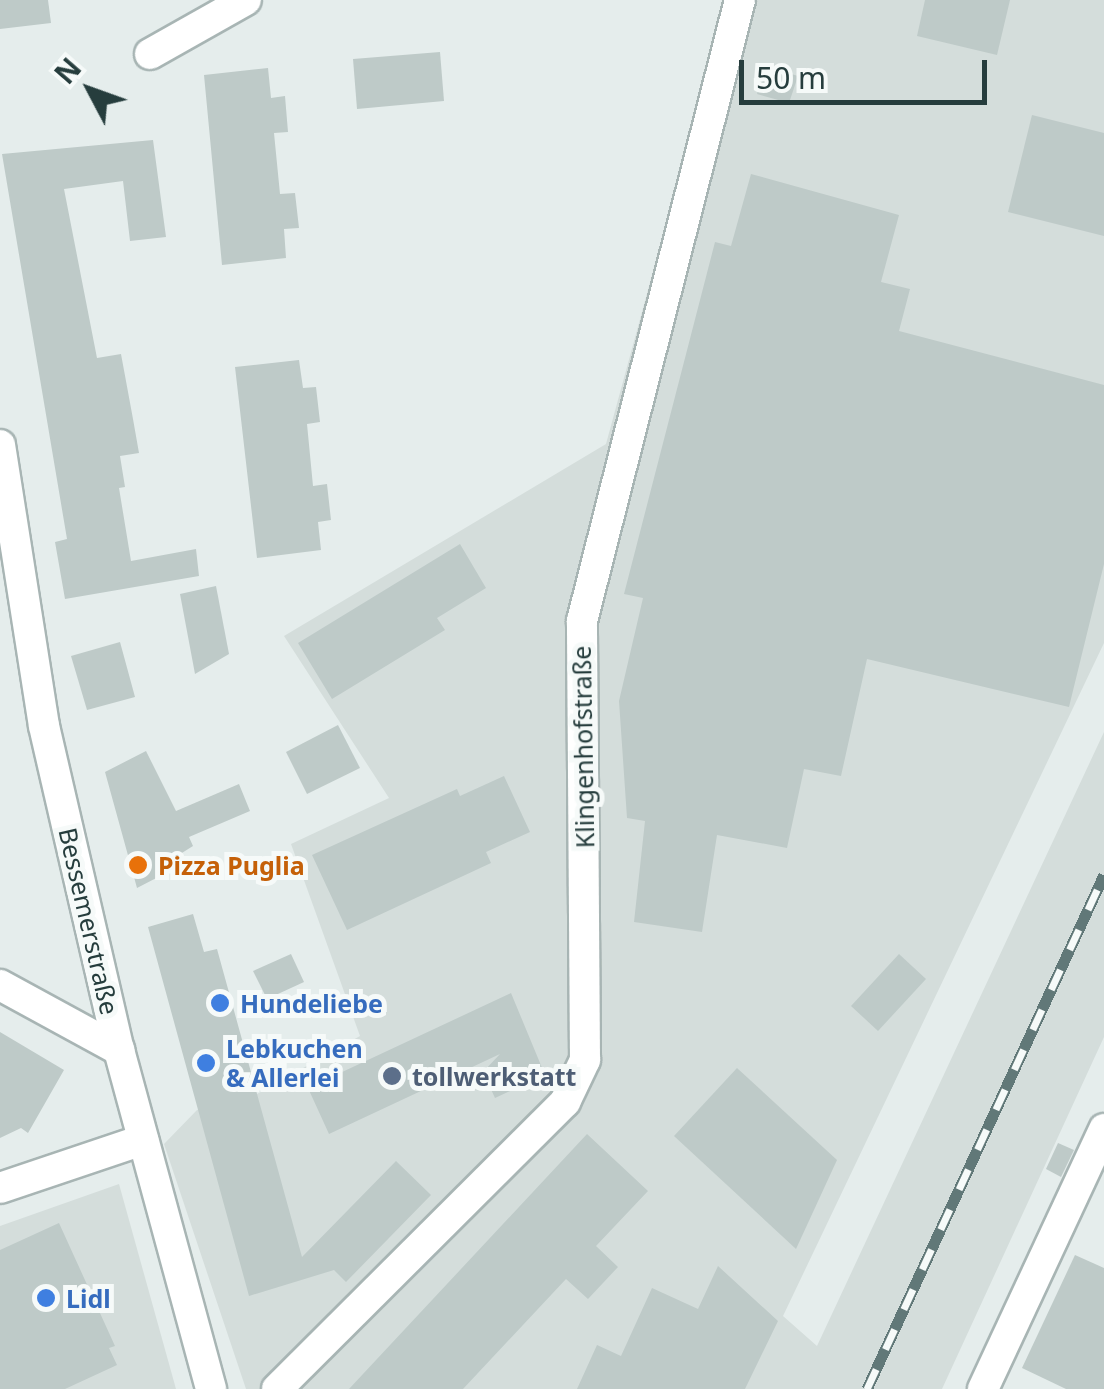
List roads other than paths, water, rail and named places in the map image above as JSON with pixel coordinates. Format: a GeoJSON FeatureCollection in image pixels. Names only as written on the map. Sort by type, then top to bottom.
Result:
{"type":"FeatureCollection","features":[{"type":"Feature","properties":{"kind":"street"},"geometry":{"type":"LineString","coordinates":[[150,54],[246,0]]}},
{"type":"Feature","properties":{"kind":"street","name":"Klingenhofstraße"},"geometry":{"type":"LineString","coordinates":[[277,1389],[565,1102],[585,1060],[582,621],[740,0]]}},
{"type":"Feature","properties":{"kind":"street","name":"Bessemerstraße"},"geometry":{"type":"LineString","coordinates":[[0,445],[44,726],[119,1050],[211,1389]]}},
{"type":"Feature","properties":{"kind":"street"},"geometry":{"type":"LineString","coordinates":[[0,984],[119,1050]]}},
{"type":"Feature","properties":{"kind":"street"},"geometry":{"type":"LineString","coordinates":[[983,1389],[1104,1129]]}},
{"type":"Feature","properties":{"kind":"street"},"geometry":{"type":"LineString","coordinates":[[0,1188],[143,1140]]}},
{"type":"Feature","properties":{"kind":"railway"},"geometry":{"type":"LineString","coordinates":[[867,1389],[1104,875]]}},
{"type":"Feature","properties":{"kind":"place","name":"Pizza Puglia"},"geometry":{"type":"Point","coordinates":[138,865]}},
{"type":"Feature","properties":{"kind":"place","name":"Hundeliebe"},"geometry":{"type":"Point","coordinates":[220,1003]}},
{"type":"Feature","properties":{"kind":"place","name":"Lebkuchen & Allerlei"},"geometry":{"type":"Point","coordinates":[206,1063]}},
{"type":"Feature","properties":{"kind":"place","name":"tollwerkstatt"},"geometry":{"type":"Point","coordinates":[392,1076]}},
{"type":"Feature","properties":{"kind":"place","name":"Lidl"},"geometry":{"type":"Point","coordinates":[46,1298]}}]}
